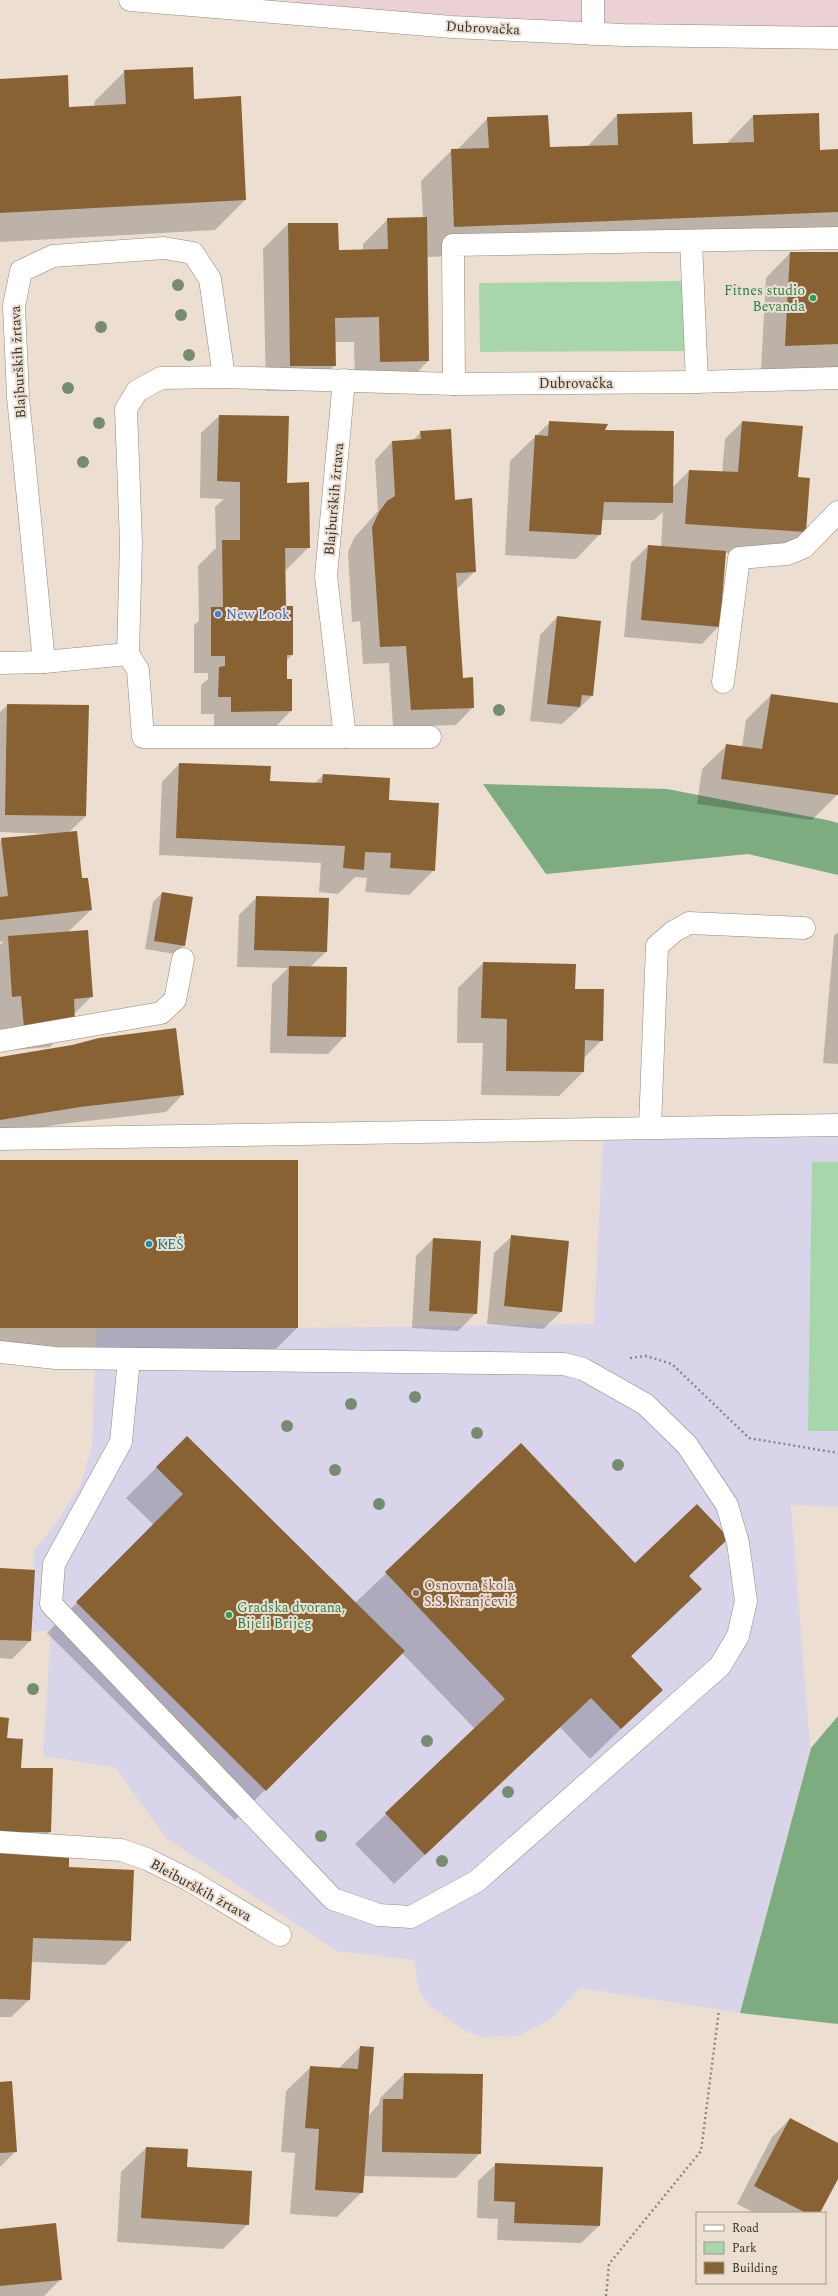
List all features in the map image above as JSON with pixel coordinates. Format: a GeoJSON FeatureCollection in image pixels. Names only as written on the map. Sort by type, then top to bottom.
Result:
{"type":"FeatureCollection","features":[{"type":"Feature","properties":{"kind":"street","name":"Dubrovačka"},"geometry":{"type":"LineString","coordinates":[[130,0],[452,27],[593,34],[838,38]]}},
{"type":"Feature","properties":{"kind":"street"},"geometry":{"type":"LineString","coordinates":[[593,0],[593,34]]}},
{"type":"Feature","properties":{"kind":"street"},"geometry":{"type":"LineString","coordinates":[[454,384],[453,245],[838,238]]}},
{"type":"Feature","properties":{"kind":"street"},"geometry":{"type":"LineString","coordinates":[[691,241],[698,382]]}},
{"type":"Feature","properties":{"kind":"street","name":"Blajburških žrtava"},"geometry":{"type":"LineString","coordinates":[[44,662],[18,397],[14,306],[21,271],[53,256],[164,248],[193,253],[210,279],[224,377]]}},
{"type":"Feature","properties":{"kind":"street"},"geometry":{"type":"LineString","coordinates":[[344,380],[224,377],[161,378],[137,391],[126,409],[131,543],[128,654],[138,670],[143,737],[430,737]]}},
{"type":"Feature","properties":{"kind":"street","name":"Dubrovačka"},"geometry":{"type":"LineString","coordinates":[[344,380],[454,384],[698,382],[838,378]]}},
{"type":"Feature","properties":{"kind":"street","name":"Blajburških žrtava"},"geometry":{"type":"LineString","coordinates":[[344,380],[326,576],[345,737]]}},
{"type":"Feature","properties":{"kind":"street"},"geometry":{"type":"LineString","coordinates":[[723,682],[738,558],[787,554],[804,547],[838,512]]}},
{"type":"Feature","properties":{"kind":"street"},"geometry":{"type":"LineString","coordinates":[[0,663],[44,662],[128,654]]}},
{"type":"Feature","properties":{"kind":"street"},"geometry":{"type":"LineString","coordinates":[[650,1127],[658,946],[673,932],[689,923],[804,928]]}},
{"type":"Feature","properties":{"kind":"street"},"geometry":{"type":"LineString","coordinates":[[0,1041],[161,1013],[175,1000],[183,958]]}},
{"type":"Feature","properties":{"kind":"street"},"geometry":{"type":"LineString","coordinates":[[0,1139],[838,1125]]}},
{"type":"Feature","properties":{"kind":"street"},"geometry":{"type":"LineString","coordinates":[[0,1352],[55,1358],[564,1364],[583,1368],[645,1404],[687,1445],[727,1505],[738,1543],[746,1601],[738,1636],[720,1666],[477,1881],[411,1917],[379,1916],[333,1899],[51,1604],[54,1564],[121,1442],[129,1359]]}},
{"type":"Feature","properties":{"kind":"street","name":"Bleiburških žrtava"},"geometry":{"type":"LineString","coordinates":[[0,1842],[121,1850],[147,1859],[189,1880],[280,1935]]}},
{"type":"Feature","properties":{"kind":"path"},"geometry":{"type":"LineString","coordinates":[[583,1368],[618,1359],[646,1356],[672,1364],[749,1438],[838,1453]]}},
{"type":"Feature","properties":{"kind":"path"},"geometry":{"type":"LineString","coordinates":[[606,2296],[609,2264],[701,2151],[719,2010]]}},
{"type":"Feature","properties":{"kind":"shaded area"},"geometry":{"type":"Polygon","coordinates":[[[297,0],[838,0],[838,38],[296,13],[297,0]]]}},
{"type":"Feature","properties":{"kind":"shaded area","name":"Osnovna škola S.S. Kranjčević"},"geometry":{"type":"Polygon","coordinates":[[[838,1137],[838,1507],[791,1505],[810,1748],[740,2013],[580,1988],[551,2019],[517,2036],[482,2037],[462,2029],[429,2005],[419,1990],[414,1960],[337,1951],[166,1838],[115,1767],[43,1756],[51,1630],[32,1632],[34,1550],[55,1525],[80,1486],[92,1447],[96,1328],[298,1328],[594,1324],[603,1139],[838,1137]]]}},
{"type":"Feature","properties":{"kind":"green space"},"geometry":{"type":"Polygon","coordinates":[[[684,281],[684,351],[480,352],[479,283],[684,281]]]}},
{"type":"Feature","properties":{"kind":"green space"},"geometry":{"type":"Polygon","coordinates":[[[483,784],[667,789],[827,820],[838,823],[838,875],[748,854],[546,874],[483,784]]]}},
{"type":"Feature","properties":{"kind":"green space"},"geometry":{"type":"Polygon","coordinates":[[[812,1162],[838,1162],[838,1431],[808,1431],[812,1162]]]}},
{"type":"Feature","properties":{"kind":"green space"},"geometry":{"type":"Polygon","coordinates":[[[838,1716],[838,2024],[740,2013],[811,1748],[838,1716]]]}},
{"type":"Feature","properties":{"kind":"building"},"geometry":{"type":"Polygon","coordinates":[[[193,67],[194,99],[241,96],[246,200],[0,213],[0,79],[68,75],[69,107],[126,104],[124,70],[193,67]]]}},
{"type":"Feature","properties":{"kind":"building"},"geometry":{"type":"Polygon","coordinates":[[[692,112],[693,144],[754,142],[753,115],[819,113],[820,150],[838,149],[838,212],[454,227],[451,149],[489,148],[487,117],[548,115],[550,147],[618,145],[617,114],[692,112]]]}},
{"type":"Feature","properties":{"kind":"building"},"geometry":{"type":"Polygon","coordinates":[[[427,217],[429,361],[380,362],[379,317],[335,318],[336,366],[290,366],[288,223],[338,223],[339,250],[388,249],[387,218],[427,217]]]}},
{"type":"Feature","properties":{"kind":"building","name":"Fitnes studio Bevanda"},"geometry":{"type":"Polygon","coordinates":[[[790,252],[838,252],[838,344],[785,346],[790,252]]]}},
{"type":"Feature","properties":{"kind":"building"},"geometry":{"type":"Polygon","coordinates":[[[219,415],[289,416],[287,483],[309,482],[310,548],[285,548],[286,606],[293,606],[293,655],[287,655],[287,679],[292,679],[292,711],[231,712],[231,697],[218,697],[219,667],[225,666],[225,656],[211,656],[211,607],[223,607],[222,540],[240,540],[240,482],[217,481],[219,415]]]}},
{"type":"Feature","properties":{"kind":"building"},"geometry":{"type":"Polygon","coordinates":[[[549,421],[608,424],[605,430],[674,431],[673,503],[604,502],[601,535],[529,531],[535,435],[548,436],[549,421]]]}},
{"type":"Feature","properties":{"kind":"building"},"geometry":{"type":"Polygon","coordinates":[[[742,421],[803,426],[798,477],[810,478],[806,532],[685,524],[689,470],[738,472],[742,421]]]}},
{"type":"Feature","properties":{"kind":"building"},"geometry":{"type":"Polygon","coordinates":[[[451,429],[455,500],[472,498],[476,572],[456,573],[463,678],[473,677],[474,708],[411,710],[406,646],[380,647],[372,527],[379,512],[387,501],[395,496],[392,441],[421,439],[420,431],[451,429]]]}},
{"type":"Feature","properties":{"kind":"building"},"geometry":{"type":"Polygon","coordinates":[[[648,545],[726,551],[720,627],[641,620],[648,545]]]}},
{"type":"Feature","properties":{"kind":"building"},"geometry":{"type":"Polygon","coordinates":[[[557,616],[601,621],[593,696],[582,695],[580,707],[547,704],[557,616]]]}},
{"type":"Feature","properties":{"kind":"building"},"geometry":{"type":"Polygon","coordinates":[[[771,694],[838,703],[838,795],[721,779],[726,744],[762,749],[771,694]]]}},
{"type":"Feature","properties":{"kind":"building"},"geometry":{"type":"Polygon","coordinates":[[[7,704],[89,705],[86,816],[5,815],[7,704]]]}},
{"type":"Feature","properties":{"kind":"building"},"geometry":{"type":"Polygon","coordinates":[[[179,763],[271,766],[270,781],[322,783],[323,774],[390,778],[389,800],[439,803],[435,871],[390,868],[391,853],[365,852],[364,870],[343,868],[345,846],[176,838],[179,763]]]}},
{"type":"Feature","properties":{"kind":"building"},"geometry":{"type":"Polygon","coordinates":[[[77,831],[82,878],[88,878],[92,910],[0,920],[0,897],[8,896],[1,838],[77,831]]]}},
{"type":"Feature","properties":{"kind":"building"},"geometry":{"type":"Polygon","coordinates":[[[162,892],[193,897],[185,946],[154,941],[162,892]]]}},
{"type":"Feature","properties":{"kind":"building"},"geometry":{"type":"Polygon","coordinates":[[[256,896],[329,898],[327,952],[254,950],[256,896]]]}},
{"type":"Feature","properties":{"kind":"building"},"geometry":{"type":"Polygon","coordinates":[[[88,930],[93,997],[74,999],[75,1023],[24,1027],[21,996],[12,997],[8,936],[88,930]]]}},
{"type":"Feature","properties":{"kind":"building"},"geometry":{"type":"Polygon","coordinates":[[[483,962],[576,964],[575,989],[604,989],[603,1041],[585,1040],[584,1072],[506,1071],[507,1019],[481,1018],[483,962]]]}},
{"type":"Feature","properties":{"kind":"building"},"geometry":{"type":"Polygon","coordinates":[[[289,966],[347,967],[346,1037],[287,1036],[289,966]]]}},
{"type":"Feature","properties":{"kind":"building"},"geometry":{"type":"Polygon","coordinates":[[[176,1028],[184,1095],[80,1107],[0,1120],[0,1057],[72,1045],[99,1038],[176,1028]]]}},
{"type":"Feature","properties":{"kind":"building","name":"KEŠ"},"geometry":{"type":"Polygon","coordinates":[[[0,1160],[298,1160],[298,1328],[0,1328],[0,1160]]]}},
{"type":"Feature","properties":{"kind":"building"},"geometry":{"type":"Polygon","coordinates":[[[511,1235],[569,1241],[562,1312],[504,1306],[511,1235]]]}},
{"type":"Feature","properties":{"kind":"building"},"geometry":{"type":"Polygon","coordinates":[[[433,1238],[481,1241],[477,1314],[429,1311],[433,1238]]]}},
{"type":"Feature","properties":{"kind":"building","name":"Gradska dvorana, Bijeli Brijeg"},"geometry":{"type":"Polygon","coordinates":[[[187,1436],[405,1651],[266,1791],[76,1602],[183,1494],[156,1467],[187,1436]]]}},
{"type":"Feature","properties":{"kind":"building"},"geometry":{"type":"Polygon","coordinates":[[[521,1443],[635,1563],[697,1504],[729,1538],[689,1576],[702,1589],[631,1656],[663,1690],[621,1729],[591,1698],[425,1855],[385,1813],[505,1699],[385,1572],[521,1443]]]}},
{"type":"Feature","properties":{"kind":"building"},"geometry":{"type":"Polygon","coordinates":[[[0,1568],[35,1570],[31,1641],[0,1640],[0,1568]]]}},
{"type":"Feature","properties":{"kind":"building"},"geometry":{"type":"Polygon","coordinates":[[[0,1717],[9,1718],[7,1738],[23,1739],[21,1768],[53,1768],[51,1832],[0,1832],[0,1717]]]}},
{"type":"Feature","properties":{"kind":"building"},"geometry":{"type":"Polygon","coordinates":[[[0,1850],[69,1853],[69,1867],[134,1870],[131,1941],[33,1938],[30,2000],[0,1999],[0,1850]]]}},
{"type":"Feature","properties":{"kind":"building"},"geometry":{"type":"Polygon","coordinates":[[[360,2046],[374,2047],[363,2193],[315,2190],[319,2129],[305,2128],[310,2066],[358,2069],[360,2046]]]}},
{"type":"Feature","properties":{"kind":"building"},"geometry":{"type":"Polygon","coordinates":[[[404,2073],[483,2074],[481,2154],[382,2152],[383,2099],[403,2099],[404,2073]]]}},
{"type":"Feature","properties":{"kind":"building"},"geometry":{"type":"Polygon","coordinates":[[[12,2081],[17,2152],[0,2153],[0,2082],[12,2081]]]}},
{"type":"Feature","properties":{"kind":"building"},"geometry":{"type":"Polygon","coordinates":[[[790,2118],[838,2143],[838,2179],[821,2212],[804,2212],[754,2186],[790,2118]]]}},
{"type":"Feature","properties":{"kind":"building"},"geometry":{"type":"Polygon","coordinates":[[[146,2147],[188,2149],[187,2167],[252,2171],[249,2225],[141,2218],[146,2147]]]}},
{"type":"Feature","properties":{"kind":"building"},"geometry":{"type":"Polygon","coordinates":[[[495,2163],[603,2167],[600,2226],[514,2223],[515,2202],[494,2201],[495,2163]]]}},
{"type":"Feature","properties":{"kind":"building"},"geometry":{"type":"Polygon","coordinates":[[[56,2223],[62,2280],[0,2286],[0,2229],[56,2223]]]}},
{"type":"Feature","properties":{"kind":"place","name":"Fitnes studio Bevanda"},"geometry":{"type":"Point","coordinates":[813,298]}},
{"type":"Feature","properties":{"kind":"place","name":"New Look"},"geometry":{"type":"Point","coordinates":[218,614]}},
{"type":"Feature","properties":{"kind":"place","name":"KEŠ"},"geometry":{"type":"Point","coordinates":[149,1244]}},
{"type":"Feature","properties":{"kind":"place","name":"Osnovna škola S.S. Kranjčević"},"geometry":{"type":"Point","coordinates":[416,1593]}},
{"type":"Feature","properties":{"kind":"place","name":"Gradska dvorana, Bijeli Brijeg"},"geometry":{"type":"Point","coordinates":[229,1615]}}]}
